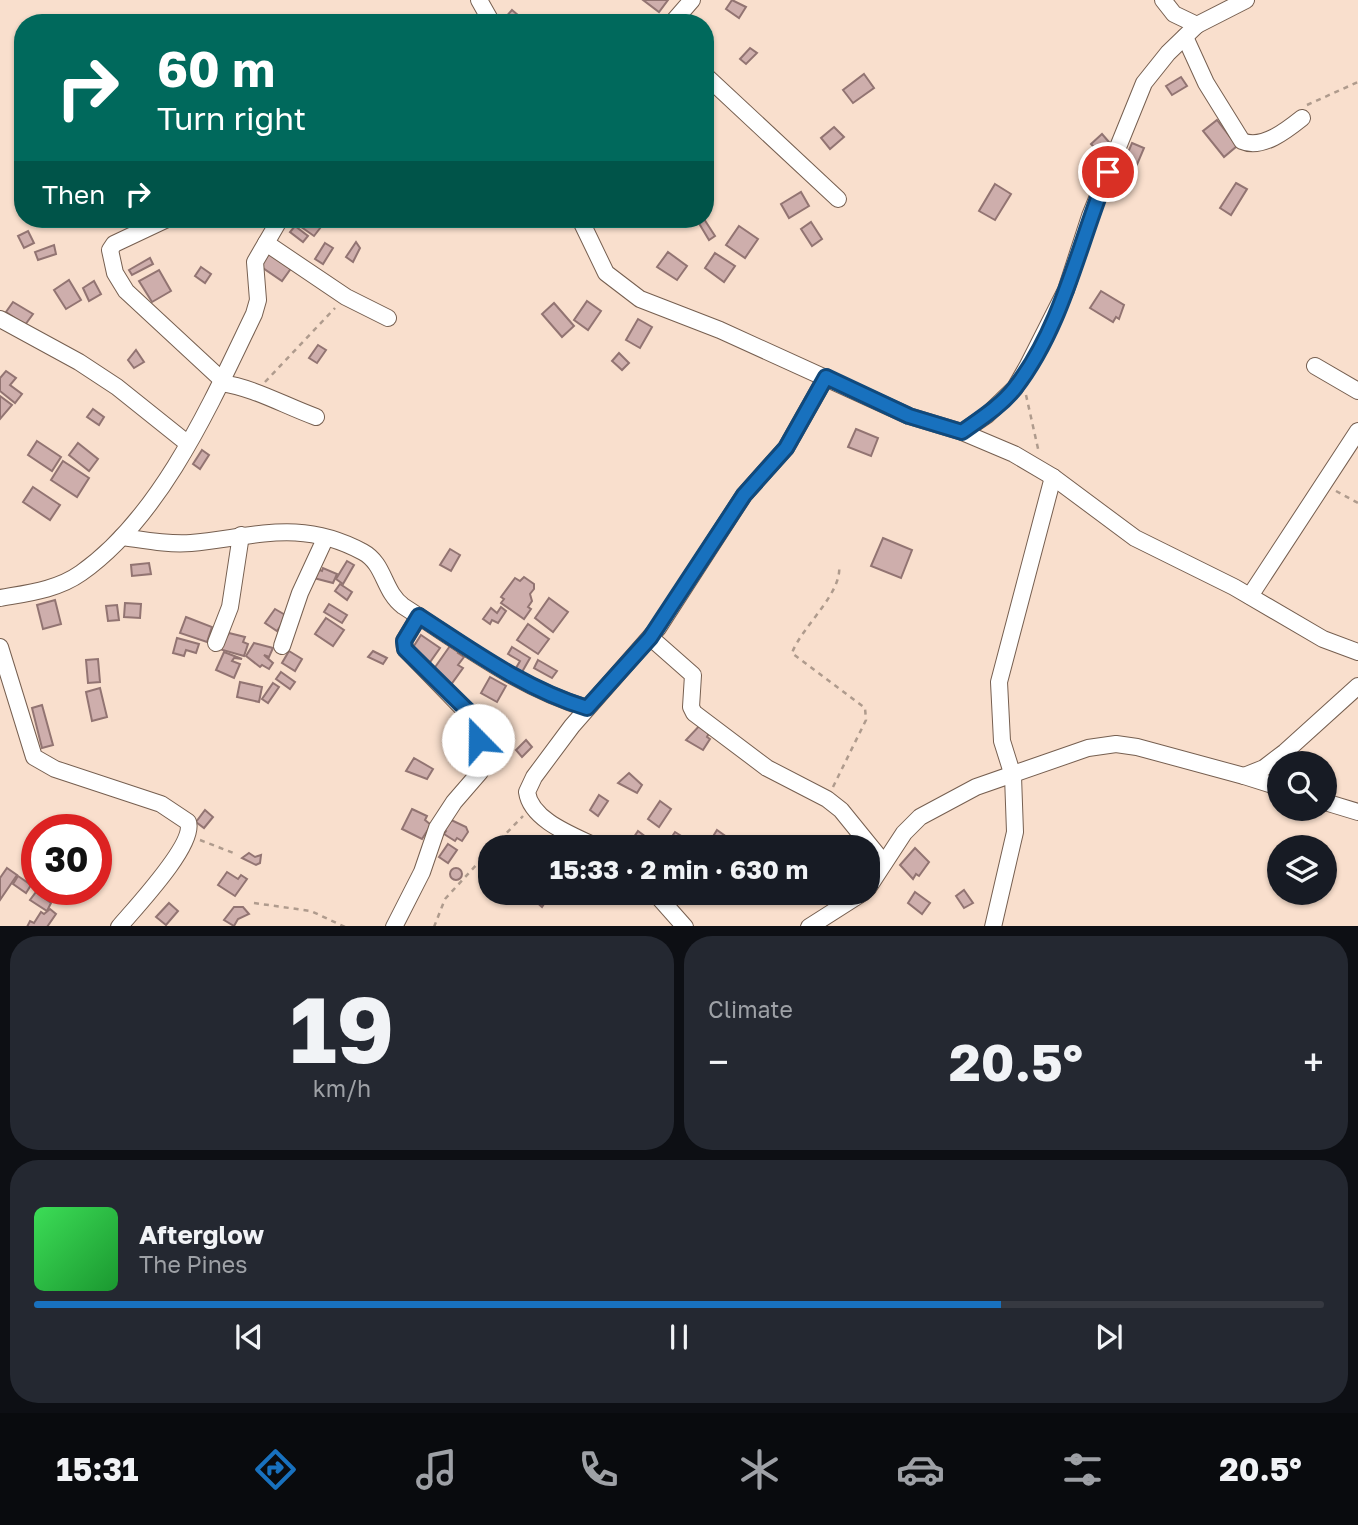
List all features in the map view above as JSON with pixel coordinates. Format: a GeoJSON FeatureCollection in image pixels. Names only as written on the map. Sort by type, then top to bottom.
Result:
{"type":"FeatureCollection","features":[{"type":"Feature","properties":{"kind":"street"},"geometry":{"type":"LineString","coordinates":[[680,14],[692,0]]}},
{"type":"Feature","properties":{"kind":"street"},"geometry":{"type":"LineString","coordinates":[[1163,0],[1174,15],[1197,25]]}},
{"type":"Feature","properties":{"kind":"street"},"geometry":{"type":"LineString","coordinates":[[962,432],[987,415],[1015,388],[1033,356],[1066,290],[1090,216],[1144,83],[1152,71],[1197,25],[1245,0]]}},
{"type":"Feature","properties":{"kind":"street"},"geometry":{"type":"LineString","coordinates":[[1185,37],[1206,83],[1242,141],[1251,145],[1259,143],[1290,128],[1302,118]]}},
{"type":"Feature","properties":{"kind":"street"},"geometry":{"type":"LineString","coordinates":[[714,83],[838,199]]}},
{"type":"Feature","properties":{"kind":"street"},"geometry":{"type":"LineString","coordinates":[[148,228],[114,244],[110,250],[115,274],[126,291],[222,381],[254,389],[316,417]]}},
{"type":"Feature","properties":{"kind":"street"},"geometry":{"type":"LineString","coordinates":[[0,598],[51,588],[70,580],[122,537],[187,443],[222,381],[257,306],[254,267],[275,228]]}},
{"type":"Feature","properties":{"kind":"street"},"geometry":{"type":"LineString","coordinates":[[584,228],[606,273],[623,289],[640,299],[720,330],[909,416],[962,432],[1048,474],[1135,538],[1250,596],[1323,639],[1358,652]]}},
{"type":"Feature","properties":{"kind":"street"},"geometry":{"type":"LineString","coordinates":[[266,243],[346,297],[388,318]]}},
{"type":"Feature","properties":{"kind":"street"},"geometry":{"type":"LineString","coordinates":[[0,319],[117,387],[187,443]]}},
{"type":"Feature","properties":{"kind":"street"},"geometry":{"type":"LineString","coordinates":[[1315,366],[1358,391]]}},
{"type":"Feature","properties":{"kind":"street"},"geometry":{"type":"LineString","coordinates":[[572,835],[559,829],[533,806],[527,792],[534,777],[587,708],[650,638],[744,495],[786,448],[826,377]]}},
{"type":"Feature","properties":{"kind":"street"},"geometry":{"type":"LineString","coordinates":[[1250,596],[1358,431]]}},
{"type":"Feature","properties":{"kind":"street"},"geometry":{"type":"LineString","coordinates":[[993,926],[1015,832],[1013,776],[1002,741],[999,682],[1048,474]]}},
{"type":"Feature","properties":{"kind":"street"},"geometry":{"type":"LineString","coordinates":[[122,537],[189,543],[287,530],[364,552],[380,568],[389,593],[419,616],[501,670],[550,695],[587,708]]}},
{"type":"Feature","properties":{"kind":"street"},"geometry":{"type":"LineString","coordinates":[[216,643],[230,607],[241,535]]}},
{"type":"Feature","properties":{"kind":"street"},"geometry":{"type":"LineString","coordinates":[[282,646],[300,593],[325,539]]}},
{"type":"Feature","properties":{"kind":"street"},"geometry":{"type":"LineString","coordinates":[[394,926],[422,873],[437,828],[454,802],[480,772],[482,762],[474,720],[405,649],[404,641],[419,616]]}},
{"type":"Feature","properties":{"kind":"street"},"geometry":{"type":"LineString","coordinates":[[650,638],[693,675],[691,708],[694,713],[767,768],[827,799],[841,810],[884,863]]}},
{"type":"Feature","properties":{"kind":"street"},"geometry":{"type":"LineString","coordinates":[[0,647],[34,757],[55,769],[161,804],[188,822],[191,827],[162,877],[119,926]]}},
{"type":"Feature","properties":{"kind":"street"},"geometry":{"type":"LineString","coordinates":[[1244,776],[1264,768],[1285,752],[1358,686]]}},
{"type":"Feature","properties":{"kind":"street"},"geometry":{"type":"LineString","coordinates":[[880,869],[904,833],[920,817],[976,787],[1088,748],[1116,744],[1137,747],[1267,783]]}},
{"type":"Feature","properties":{"kind":"street"},"geometry":{"type":"LineString","coordinates":[[1337,806],[1358,812]]}},
{"type":"Feature","properties":{"kind":"street"},"geometry":{"type":"LineString","coordinates":[[666,905],[685,926]]}},
{"type":"Feature","properties":{"kind":"street"},"geometry":{"type":"LineString","coordinates":[[810,926],[843,905]]}},
{"type":"Feature","properties":{"kind":"path"},"geometry":{"type":"LineString","coordinates":[[1302,118],[1309,103],[1358,82]]}},
{"type":"Feature","properties":{"kind":"path"},"geometry":{"type":"LineString","coordinates":[[254,389],[265,382],[346,297]]}},
{"type":"Feature","properties":{"kind":"path"},"geometry":{"type":"LineString","coordinates":[[1026,394],[1048,474]]}},
{"type":"Feature","properties":{"kind":"path"},"geometry":{"type":"LineString","coordinates":[[1322,483],[1358,503]]}},
{"type":"Feature","properties":{"kind":"path"},"geometry":{"type":"LineString","coordinates":[[827,799],[866,720],[865,708],[792,653],[834,589],[840,573],[839,565]]}},
{"type":"Feature","properties":{"kind":"path"},"geometry":{"type":"LineString","coordinates":[[504,835],[533,806]]}},
{"type":"Feature","properties":{"kind":"path"},"geometry":{"type":"LineString","coordinates":[[187,835],[236,854]]}},
{"type":"Feature","properties":{"kind":"path"},"geometry":{"type":"LineString","coordinates":[[434,926],[445,899],[478,862]]}},
{"type":"Feature","properties":{"kind":"path"},"geometry":{"type":"LineString","coordinates":[[254,903],[311,911],[345,926]]}},
{"type":"Feature","properties":{"kind":"building"},"geometry":{"type":"Polygon","coordinates":[[[643,0],[668,0],[659,12],[643,0]]]}},
{"type":"Feature","properties":{"kind":"building"},"geometry":{"type":"Polygon","coordinates":[[[732,0],[746,7],[739,18],[726,9],[732,0]]]}},
{"type":"Feature","properties":{"kind":"building"},"geometry":{"type":"Polygon","coordinates":[[[750,48],[757,53],[746,64],[740,59],[750,48]]]}},
{"type":"Feature","properties":{"kind":"building"},"geometry":{"type":"Polygon","coordinates":[[[864,74],[874,88],[853,103],[843,90],[864,74]]]}},
{"type":"Feature","properties":{"kind":"building"},"geometry":{"type":"Polygon","coordinates":[[[1181,77],[1187,86],[1172,95],[1166,86],[1181,77]]]}},
{"type":"Feature","properties":{"kind":"building"},"geometry":{"type":"Polygon","coordinates":[[[1217,120],[1237,146],[1224,157],[1203,131],[1217,120]]]}},
{"type":"Feature","properties":{"kind":"building"},"geometry":{"type":"Polygon","coordinates":[[[834,127],[844,137],[830,149],[821,138],[834,127]]]}},
{"type":"Feature","properties":{"kind":"building"},"geometry":{"type":"Polygon","coordinates":[[[1102,134],[1109,142],[1099,152],[1091,144],[1102,134]]]}},
{"type":"Feature","properties":{"kind":"building"},"geometry":{"type":"Polygon","coordinates":[[[1132,143],[1144,148],[1133,174],[1121,169],[1132,143]]]}},
{"type":"Feature","properties":{"kind":"building"},"geometry":{"type":"Polygon","coordinates":[[[1236,183],[1247,189],[1231,215],[1220,208],[1236,183]]]}},
{"type":"Feature","properties":{"kind":"building"},"geometry":{"type":"Polygon","coordinates":[[[995,184],[1011,194],[995,220],[979,211],[995,184]]]}},
{"type":"Feature","properties":{"kind":"building"},"geometry":{"type":"Polygon","coordinates":[[[801,192],[809,206],[789,218],[781,204],[801,192]]]}},
{"type":"Feature","properties":{"kind":"building"},"geometry":{"type":"Polygon","coordinates":[[[811,222],[822,239],[812,246],[801,229],[811,222]]]}},
{"type":"Feature","properties":{"kind":"building"},"geometry":{"type":"Polygon","coordinates":[[[739,226],[758,239],[745,258],[726,245],[739,226]]]}},
{"type":"Feature","properties":{"kind":"building"},"geometry":{"type":"Polygon","coordinates":[[[298,228],[308,236],[303,242],[290,232],[298,228]]]}},
{"type":"Feature","properties":{"kind":"building"},"geometry":{"type":"Polygon","coordinates":[[[303,228],[320,228],[314,236],[303,228]]]}},
{"type":"Feature","properties":{"kind":"building"},"geometry":{"type":"Polygon","coordinates":[[[702,228],[710,228],[715,236],[709,240],[702,228]]]}},
{"type":"Feature","properties":{"kind":"building"},"geometry":{"type":"Polygon","coordinates":[[[28,231],[34,243],[24,248],[18,236],[28,231]]]}},
{"type":"Feature","properties":{"kind":"building"},"geometry":{"type":"Polygon","coordinates":[[[356,242],[360,248],[353,262],[346,257],[356,242]]]}},
{"type":"Feature","properties":{"kind":"building"},"geometry":{"type":"Polygon","coordinates":[[[325,243],[333,248],[323,264],[315,259],[325,243]]]}},
{"type":"Feature","properties":{"kind":"building"},"geometry":{"type":"Polygon","coordinates":[[[54,245],[56,254],[38,260],[35,252],[54,245]]]}},
{"type":"Feature","properties":{"kind":"building"},"geometry":{"type":"Polygon","coordinates":[[[270,252],[292,267],[282,281],[260,266],[270,252]]]}},
{"type":"Feature","properties":{"kind":"building"},"geometry":{"type":"Polygon","coordinates":[[[668,252],[687,266],[677,280],[657,267],[668,252]]]}},
{"type":"Feature","properties":{"kind":"building"},"geometry":{"type":"Polygon","coordinates":[[[715,253],[735,266],[724,282],[705,268],[715,253]]]}},
{"type":"Feature","properties":{"kind":"building"},"geometry":{"type":"Polygon","coordinates":[[[150,258],[153,264],[132,275],[129,270],[150,258]]]}},
{"type":"Feature","properties":{"kind":"building"},"geometry":{"type":"Polygon","coordinates":[[[201,267],[211,274],[205,283],[195,276],[201,267]]]}},
{"type":"Feature","properties":{"kind":"building"},"geometry":{"type":"Polygon","coordinates":[[[159,270],[171,291],[152,302],[139,281],[159,270]]]}},
{"type":"Feature","properties":{"kind":"building"},"geometry":{"type":"Polygon","coordinates":[[[69,280],[81,300],[66,309],[54,290],[69,280]]]}},
{"type":"Feature","properties":{"kind":"building"},"geometry":{"type":"Polygon","coordinates":[[[94,281],[101,294],[89,301],[83,288],[94,281]]]}},
{"type":"Feature","properties":{"kind":"building"},"geometry":{"type":"Polygon","coordinates":[[[1101,291],[1124,305],[1119,319],[1116,317],[1113,322],[1090,308],[1101,291]]]}},
{"type":"Feature","properties":{"kind":"building"},"geometry":{"type":"Polygon","coordinates":[[[587,301],[601,311],[588,330],[574,320],[587,301]]]}},
{"type":"Feature","properties":{"kind":"building"},"geometry":{"type":"Polygon","coordinates":[[[13,302],[33,314],[25,325],[6,312],[13,302]]]}},
{"type":"Feature","properties":{"kind":"building"},"geometry":{"type":"Polygon","coordinates":[[[554,303],[574,326],[562,337],[542,314],[554,303]]]}},
{"type":"Feature","properties":{"kind":"building"},"geometry":{"type":"Polygon","coordinates":[[[638,319],[652,327],[640,348],[626,340],[638,319]]]}},
{"type":"Feature","properties":{"kind":"building"},"geometry":{"type":"Polygon","coordinates":[[[318,345],[326,350],[317,363],[309,358],[318,345]]]}},
{"type":"Feature","properties":{"kind":"building"},"geometry":{"type":"Polygon","coordinates":[[[136,350],[144,362],[134,368],[128,360],[136,350]]]}},
{"type":"Feature","properties":{"kind":"building"},"geometry":{"type":"Polygon","coordinates":[[[619,353],[629,363],[622,370],[612,361],[619,353]]]}},
{"type":"Feature","properties":{"kind":"building"},"geometry":{"type":"Polygon","coordinates":[[[6,371],[16,378],[10,385],[22,394],[15,403],[0,391],[0,378],[6,371]]]}},
{"type":"Feature","properties":{"kind":"building"},"geometry":{"type":"Polygon","coordinates":[[[0,396],[12,405],[0,419],[0,396]]]}},
{"type":"Feature","properties":{"kind":"building"},"geometry":{"type":"Polygon","coordinates":[[[93,409],[104,417],[99,425],[87,417],[93,409]]]}},
{"type":"Feature","properties":{"kind":"building"},"geometry":{"type":"Polygon","coordinates":[[[856,429],[878,438],[871,456],[848,447],[856,429]]]}},
{"type":"Feature","properties":{"kind":"building"},"geometry":{"type":"Polygon","coordinates":[[[37,441],[61,457],[52,471],[28,455],[37,441]]]}},
{"type":"Feature","properties":{"kind":"building"},"geometry":{"type":"Polygon","coordinates":[[[78,443],[98,459],[89,471],[69,455],[78,443]]]}},
{"type":"Feature","properties":{"kind":"building"},"geometry":{"type":"Polygon","coordinates":[[[202,450],[209,455],[200,469],[193,464],[202,450]]]}},
{"type":"Feature","properties":{"kind":"building"},"geometry":{"type":"Polygon","coordinates":[[[63,461],[89,478],[77,497],[51,480],[63,461]]]}},
{"type":"Feature","properties":{"kind":"building"},"geometry":{"type":"Polygon","coordinates":[[[33,487],[60,505],[50,520],[23,502],[33,487]]]}},
{"type":"Feature","properties":{"kind":"building"},"geometry":{"type":"Polygon","coordinates":[[[883,538],[912,550],[901,578],[871,566],[883,538]]]}},
{"type":"Feature","properties":{"kind":"building"},"geometry":{"type":"Polygon","coordinates":[[[450,549],[460,555],[451,571],[440,565],[450,549]]]}},
{"type":"Feature","properties":{"kind":"building"},"geometry":{"type":"Polygon","coordinates":[[[347,561],[354,565],[343,584],[336,579],[347,561]]]}},
{"type":"Feature","properties":{"kind":"building"},"geometry":{"type":"Polygon","coordinates":[[[149,563],[151,574],[132,576],[131,565],[149,563]]]}},
{"type":"Feature","properties":{"kind":"building"},"geometry":{"type":"Polygon","coordinates":[[[314,568],[322,571],[323,568],[337,574],[333,583],[310,577],[314,568]]]}},
{"type":"Feature","properties":{"kind":"building"},"geometry":{"type":"Polygon","coordinates":[[[524,577],[534,584],[534,589],[530,594],[532,601],[528,607],[531,609],[524,619],[501,603],[504,599],[501,597],[515,578],[520,581],[524,577]]]}},
{"type":"Feature","properties":{"kind":"building"},"geometry":{"type":"Polygon","coordinates":[[[340,584],[352,592],[347,600],[335,591],[340,584]]]}},
{"type":"Feature","properties":{"kind":"building"},"geometry":{"type":"Polygon","coordinates":[[[549,598],[568,612],[553,632],[535,618],[549,598]]]}},
{"type":"Feature","properties":{"kind":"building"},"geometry":{"type":"Polygon","coordinates":[[[55,600],[61,624],[43,629],[37,605],[55,600]]]}},
{"type":"Feature","properties":{"kind":"building"},"geometry":{"type":"Polygon","coordinates":[[[125,603],[141,604],[140,618],[124,617],[125,603]]]}},
{"type":"Feature","properties":{"kind":"building"},"geometry":{"type":"Polygon","coordinates":[[[329,604],[347,615],[342,623],[324,612],[329,604]]]}},
{"type":"Feature","properties":{"kind":"building"},"geometry":{"type":"Polygon","coordinates":[[[117,605],[119,620],[108,621],[106,606],[117,605]]]}},
{"type":"Feature","properties":{"kind":"building"},"geometry":{"type":"Polygon","coordinates":[[[501,607],[506,611],[498,623],[492,620],[490,624],[483,619],[491,608],[497,613],[501,607]]]}},
{"type":"Feature","properties":{"kind":"building"},"geometry":{"type":"Polygon","coordinates":[[[275,609],[287,616],[277,631],[265,623],[275,609]]]}},
{"type":"Feature","properties":{"kind":"building"},"geometry":{"type":"Polygon","coordinates":[[[186,617],[212,627],[207,642],[180,633],[186,617]]]}},
{"type":"Feature","properties":{"kind":"building"},"geometry":{"type":"Polygon","coordinates":[[[326,618],[344,630],[333,646],[315,634],[326,618]]]}},
{"type":"Feature","properties":{"kind":"building"},"geometry":{"type":"Polygon","coordinates":[[[528,624],[549,639],[538,654],[517,640],[528,624]]]}},
{"type":"Feature","properties":{"kind":"building"},"geometry":{"type":"Polygon","coordinates":[[[229,633],[245,637],[243,642],[248,644],[244,656],[219,649],[229,633]]]}},
{"type":"Feature","properties":{"kind":"building"},"geometry":{"type":"Polygon","coordinates":[[[421,635],[440,648],[428,665],[410,652],[421,635]]]}},
{"type":"Feature","properties":{"kind":"building"},"geometry":{"type":"Polygon","coordinates":[[[177,638],[199,644],[196,653],[186,650],[184,656],[173,653],[177,638]]]}},
{"type":"Feature","properties":{"kind":"building"},"geometry":{"type":"Polygon","coordinates":[[[254,643],[273,648],[269,657],[264,655],[273,663],[269,669],[262,665],[260,667],[246,656],[254,643]]]}},
{"type":"Feature","properties":{"kind":"building"},"geometry":{"type":"Polygon","coordinates":[[[452,643],[461,649],[458,653],[464,657],[458,665],[463,668],[450,686],[431,673],[452,643]]]}},
{"type":"Feature","properties":{"kind":"building"},"geometry":{"type":"Polygon","coordinates":[[[512,647],[530,658],[522,672],[516,668],[520,661],[508,654],[512,647]]]}},
{"type":"Feature","properties":{"kind":"building"},"geometry":{"type":"Polygon","coordinates":[[[289,651],[302,659],[295,671],[282,663],[289,651]]]}},
{"type":"Feature","properties":{"kind":"building"},"geometry":{"type":"Polygon","coordinates":[[[373,651],[387,658],[383,664],[368,657],[373,651]]]}},
{"type":"Feature","properties":{"kind":"building"},"geometry":{"type":"Polygon","coordinates":[[[224,652],[242,659],[234,658],[232,661],[240,664],[234,678],[216,670],[224,652]]]}},
{"type":"Feature","properties":{"kind":"building"},"geometry":{"type":"Polygon","coordinates":[[[98,659],[100,682],[88,683],[86,660],[98,659]]]}},
{"type":"Feature","properties":{"kind":"building"},"geometry":{"type":"Polygon","coordinates":[[[538,660],[557,671],[552,678],[534,668],[538,660]]]}},
{"type":"Feature","properties":{"kind":"building"},"geometry":{"type":"Polygon","coordinates":[[[281,672],[295,682],[290,689],[276,679],[281,672]]]}},
{"type":"Feature","properties":{"kind":"building"},"geometry":{"type":"Polygon","coordinates":[[[490,677],[506,686],[497,702],[481,693],[490,677]]]}},
{"type":"Feature","properties":{"kind":"building"},"geometry":{"type":"Polygon","coordinates":[[[240,682],[262,687],[259,702],[237,697],[240,682]]]}},
{"type":"Feature","properties":{"kind":"building"},"geometry":{"type":"Polygon","coordinates":[[[273,683],[279,687],[268,703],[262,699],[273,683]]]}},
{"type":"Feature","properties":{"kind":"building"},"geometry":{"type":"Polygon","coordinates":[[[100,688],[107,717],[92,721],[86,692],[100,688]]]}},
{"type":"Feature","properties":{"kind":"building"},"geometry":{"type":"Polygon","coordinates":[[[42,705],[53,745],[42,748],[32,708],[42,705]]]}},
{"type":"Feature","properties":{"kind":"building"},"geometry":{"type":"Polygon","coordinates":[[[702,723],[711,729],[707,737],[710,739],[703,750],[686,740],[702,723]]]}},
{"type":"Feature","properties":{"kind":"building"},"geometry":{"type":"Polygon","coordinates":[[[526,740],[532,747],[522,757],[516,750],[526,740]]]}},
{"type":"Feature","properties":{"kind":"building"},"geometry":{"type":"Polygon","coordinates":[[[497,742],[506,747],[498,761],[489,757],[497,742]]]}},
{"type":"Feature","properties":{"kind":"building"},"geometry":{"type":"Polygon","coordinates":[[[414,758],[433,769],[427,779],[406,771],[414,758]]]}},
{"type":"Feature","properties":{"kind":"building"},"geometry":{"type":"Polygon","coordinates":[[[629,773],[642,785],[637,793],[618,783],[629,773]]]}},
{"type":"Feature","properties":{"kind":"building"},"geometry":{"type":"Polygon","coordinates":[[[599,795],[608,801],[598,816],[590,810],[599,795]]]}},
{"type":"Feature","properties":{"kind":"building"},"geometry":{"type":"Polygon","coordinates":[[[660,801],[671,809],[659,827],[648,819],[660,801]]]}},
{"type":"Feature","properties":{"kind":"building"},"geometry":{"type":"Polygon","coordinates":[[[412,809],[427,816],[425,820],[431,825],[422,839],[402,829],[412,809]]]}},
{"type":"Feature","properties":{"kind":"building"},"geometry":{"type":"Polygon","coordinates":[[[205,810],[213,817],[204,828],[196,822],[205,810]]]}},
{"type":"Feature","properties":{"kind":"building"},"geometry":{"type":"Polygon","coordinates":[[[447,818],[466,827],[468,832],[462,841],[457,838],[455,841],[444,834],[446,831],[441,828],[447,818]]]}},
{"type":"Feature","properties":{"kind":"building"},"geometry":{"type":"Polygon","coordinates":[[[448,844],[457,850],[448,863],[439,857],[448,844]]]}},
{"type":"Feature","properties":{"kind":"building"},"geometry":{"type":"Polygon","coordinates":[[[915,848],[929,862],[919,876],[916,874],[913,879],[900,865],[915,848]]]}},
{"type":"Feature","properties":{"kind":"building"},"geometry":{"type":"Polygon","coordinates":[[[249,853],[255,857],[261,855],[260,863],[256,865],[242,858],[249,853]]]}},
{"type":"Feature","properties":{"kind":"building"},"geometry":{"type":"Polygon","coordinates":[[[7,868],[17,875],[0,900],[0,878],[7,868]]]}},
{"type":"Feature","properties":{"kind":"building"},"geometry":{"type":"Polygon","coordinates":[[[451,869],[461,869],[461,879],[451,879],[451,869]]]}},
{"type":"Feature","properties":{"kind":"building"},"geometry":{"type":"Polygon","coordinates":[[[227,872],[238,879],[241,875],[247,879],[235,896],[218,885],[227,872]]]}},
{"type":"Feature","properties":{"kind":"building"},"geometry":{"type":"Polygon","coordinates":[[[18,876],[21,878],[21,890],[13,884],[18,876]]]}},
{"type":"Feature","properties":{"kind":"building"},"geometry":{"type":"Polygon","coordinates":[[[964,890],[973,903],[964,908],[956,896],[964,890]]]}},
{"type":"Feature","properties":{"kind":"building"},"geometry":{"type":"Polygon","coordinates":[[[915,892],[930,903],[922,914],[908,903],[915,892]]]}},
{"type":"Feature","properties":{"kind":"building"},"geometry":{"type":"Polygon","coordinates":[[[169,903],[178,911],[166,925],[156,917],[169,903]]]}},
{"type":"Feature","properties":{"kind":"building"},"geometry":{"type":"Polygon","coordinates":[[[38,905],[50,905],[47,911],[38,905]]]}},
{"type":"Feature","properties":{"kind":"building"},"geometry":{"type":"Polygon","coordinates":[[[234,907],[243,907],[249,914],[238,919],[234,926],[224,920],[234,907]]]}},
{"type":"Feature","properties":{"kind":"building"},"geometry":{"type":"Polygon","coordinates":[[[50,909],[56,914],[48,926],[28,926],[30,921],[34,923],[41,912],[44,914],[50,909]]]}},
{"type":"Feature","properties":{"kind":"route"},"geometry":{"type":"LineString","coordinates":[[478,740],[474,720],[467,710],[405,649],[404,641],[419,616],[501,670],[550,695],[587,708],[658,628],[680,590],[744,495],[786,448],[826,377],[909,416],[962,432],[987,415],[1015,388],[1051,325],[1108,172]]}}]}
